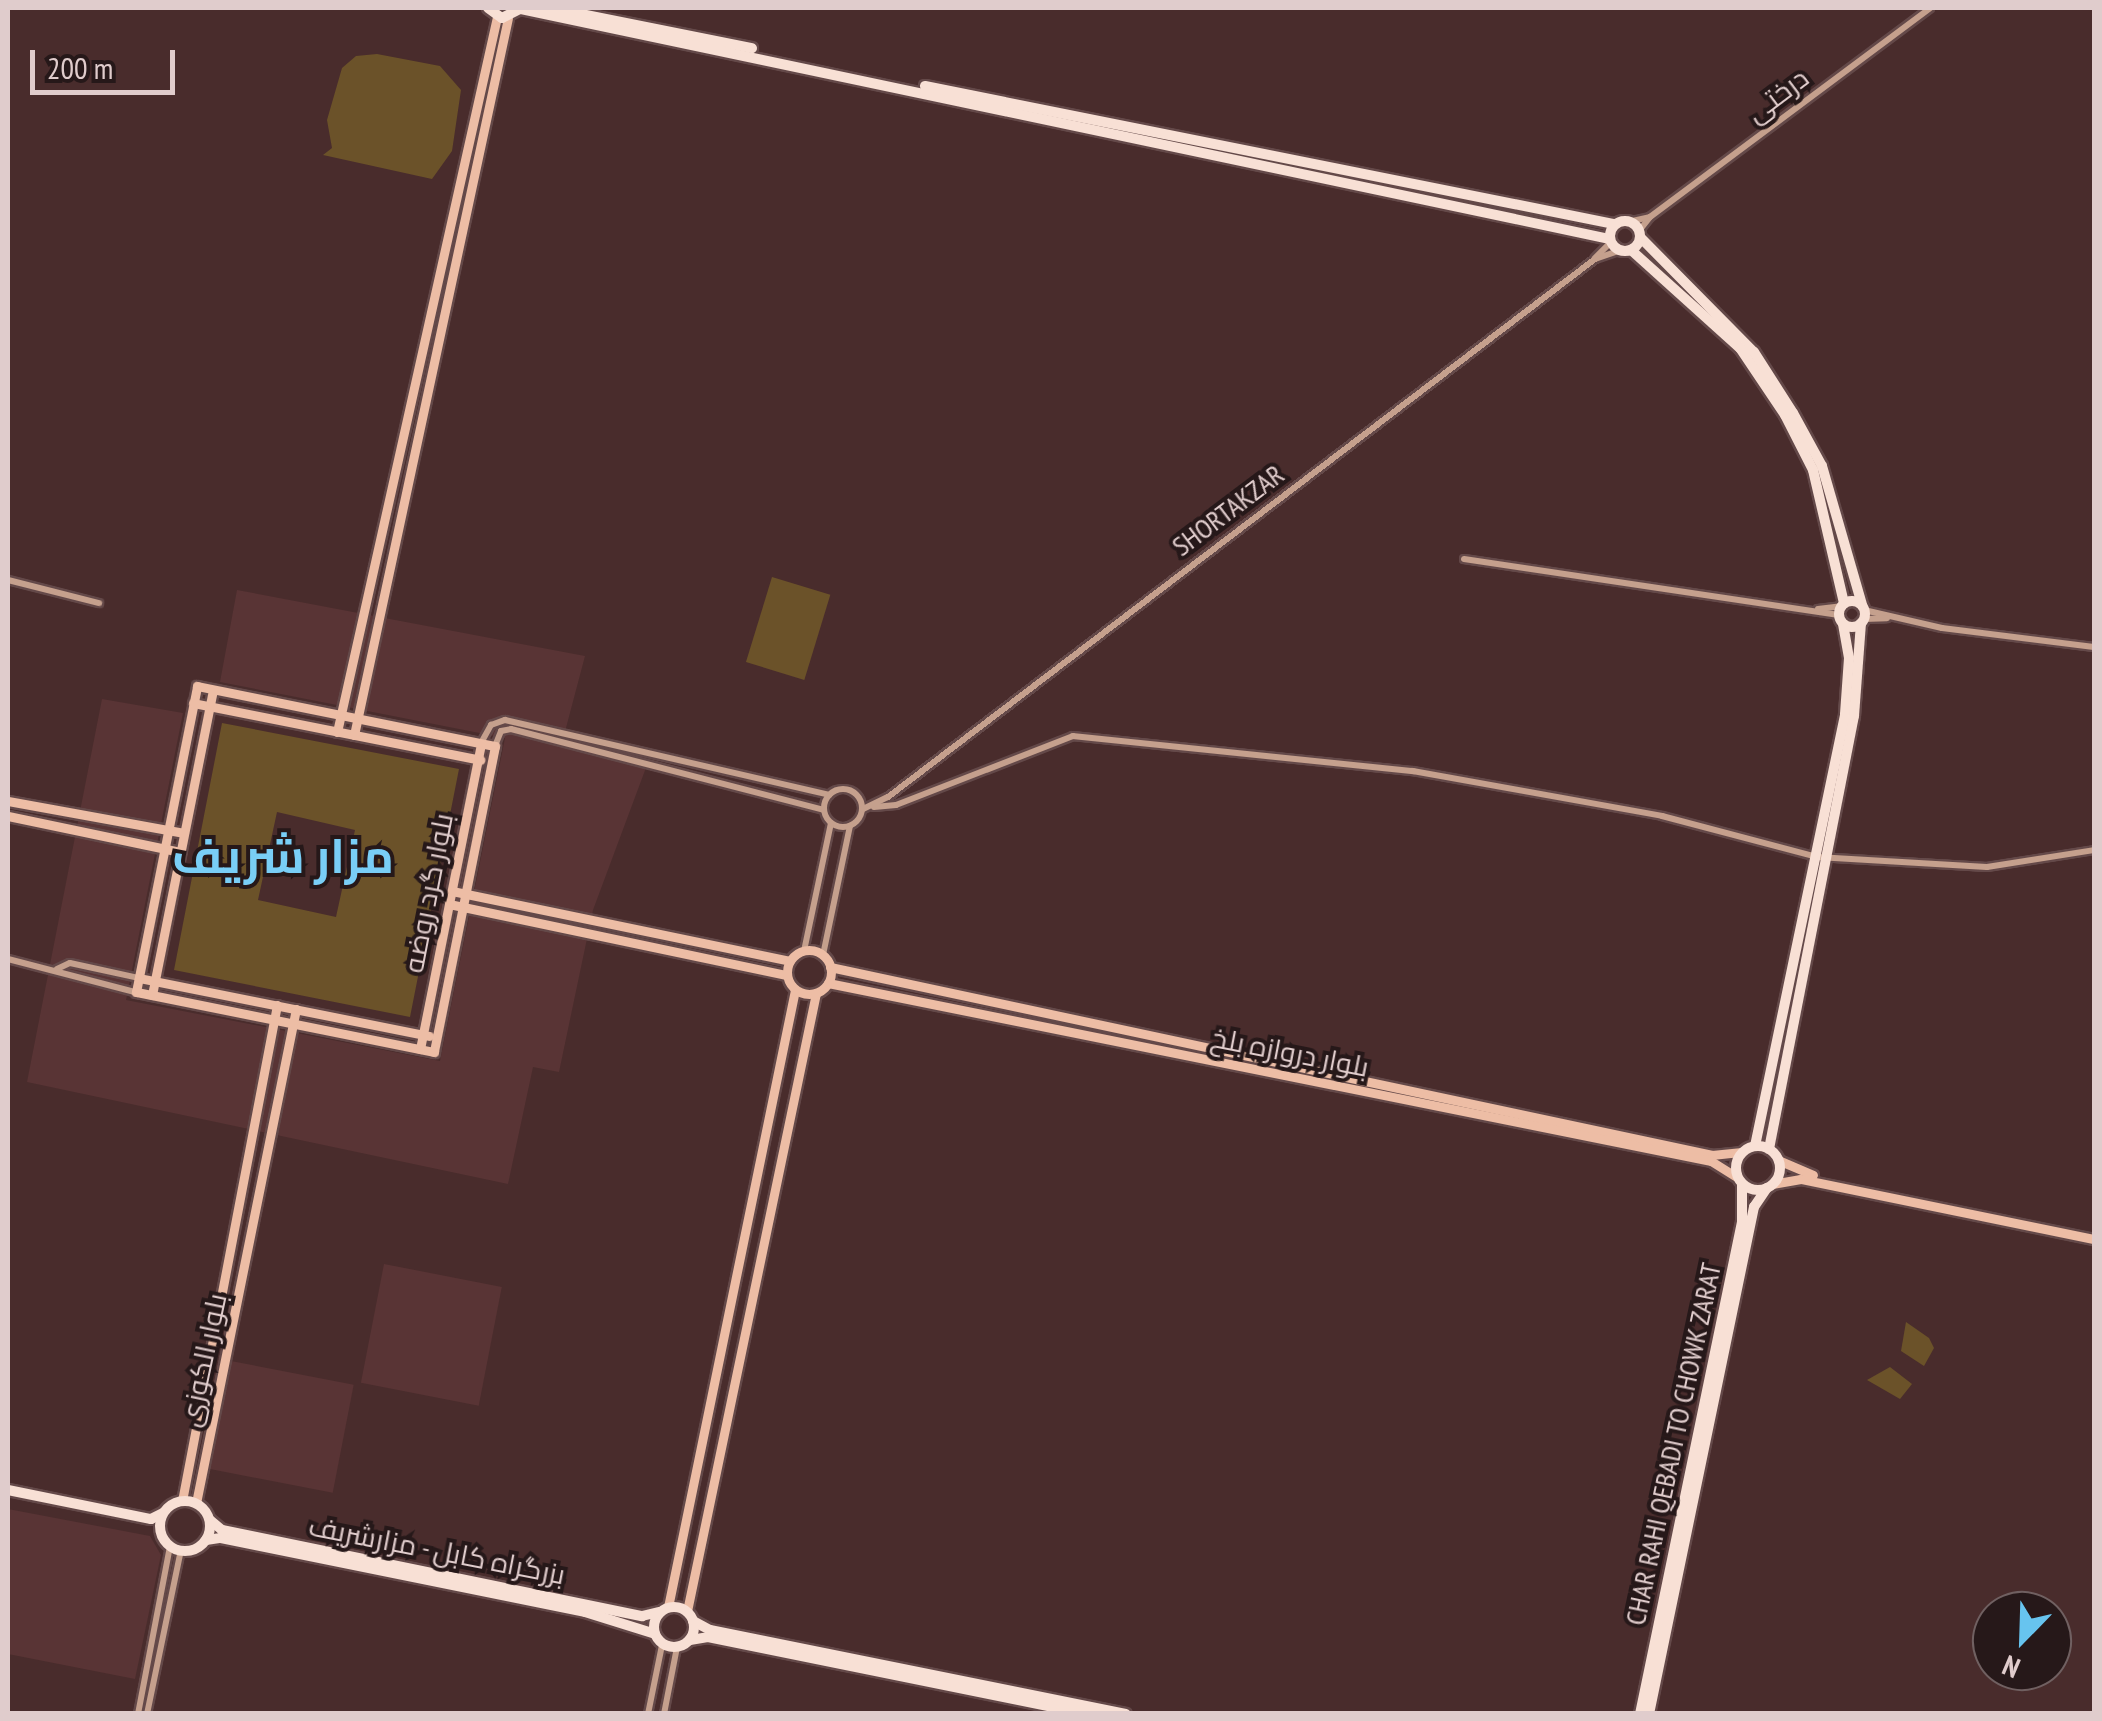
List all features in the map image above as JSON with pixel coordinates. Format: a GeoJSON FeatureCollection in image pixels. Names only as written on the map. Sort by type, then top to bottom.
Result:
{"type":"FeatureCollection","features":[{"type":"Feature","properties":{"kind":"highway"},"geometry":{"type":"LineString","coordinates":[[488,8],[502,17],[521,8],[1598,234],[1626,250],[1740,348],[1786,416],[1813,470],[1849,658],[1845,714],[1770,1149]]}},
{"type":"Feature","properties":{"kind":"highway"},"geometry":{"type":"LineString","coordinates":[[551,8],[1614,224],[1628,222],[1754,352],[1793,413],[1822,466],[1863,614],[1854,716],[1755,1146]]}},
{"type":"Feature","properties":{"kind":"highway"},"geometry":{"type":"LineString","coordinates":[[1611,240],[1614,224]]}},
{"type":"Feature","properties":{"kind":"highway"},"geometry":{"type":"LineString","coordinates":[[1626,250],[1639,234]]}},
{"type":"Feature","properties":{"kind":"highway"},"geometry":{"type":"LineString","coordinates":[[1842,612],[1863,614]]}},
{"type":"Feature","properties":{"kind":"highway"},"geometry":{"type":"LineString","coordinates":[[1842,612],[1863,614]]}},
{"type":"Feature","properties":{"kind":"highway"},"geometry":{"type":"LineString","coordinates":[[1755,1146],[1770,1149],[1778,1160],[1770,1186],[1740,1181],[1742,1152],[1755,1146]]}},
{"type":"Feature","properties":{"kind":"highway","name":"CHAR RAHI QEBADI TO CHOWK ZARAT"},"geometry":{"type":"LineString","coordinates":[[1640,1714],[1745,1206],[1740,1181]]}},
{"type":"Feature","properties":{"kind":"highway","name":"CHAR RAHI QEBADI TO CHOWK ZARAT"},"geometry":{"type":"LineString","coordinates":[[1649,1714],[1754,1207],[1770,1186]]}},
{"type":"Feature","properties":{"kind":"highway"},"geometry":{"type":"LineString","coordinates":[[8,1493],[151,1519],[182,1501],[196,1503],[210,1520],[206,1540],[175,1548],[160,1529],[8,1493]]}},
{"type":"Feature","properties":{"kind":"highway"},"geometry":{"type":"LineString","coordinates":[[160,1529],[163,1514]]}},
{"type":"Feature","properties":{"kind":"highway","name":"بزرگراه کابل - مزارشریف"},"geometry":{"type":"LineString","coordinates":[[210,1520],[222,1530],[642,1616],[664,1610],[690,1616]]}},
{"type":"Feature","properties":{"kind":"highway","name":"بزرگراه کابل - مزارشریف"},"geometry":{"type":"LineString","coordinates":[[206,1540],[585,1612],[677,1647]]}},
{"type":"Feature","properties":{"kind":"highway"},"geometry":{"type":"LineString","coordinates":[[658,1640],[664,1610]]}},
{"type":"Feature","properties":{"kind":"highway"},"geometry":{"type":"LineString","coordinates":[[690,1616],[690,1640]]}},
{"type":"Feature","properties":{"kind":"highway"},"geometry":{"type":"LineString","coordinates":[[690,1616],[710,1630],[1126,1714]]}},
{"type":"Feature","properties":{"kind":"highway"},"geometry":{"type":"LineString","coordinates":[[677,1647],[708,1637],[1086,1714]]}},
{"type":"Feature","properties":{"kind":"main road"},"geometry":{"type":"LineString","coordinates":[[336,732],[502,17]]}},
{"type":"Feature","properties":{"kind":"main road"},"geometry":{"type":"LineString","coordinates":[[354,735],[502,17]]}},
{"type":"Feature","properties":{"kind":"main road"},"geometry":{"type":"LineString","coordinates":[[138,978],[437,1038],[434,1052],[136,992],[138,978],[196,686],[494,746]]}},
{"type":"Feature","properties":{"kind":"main road"},"geometry":{"type":"LineString","coordinates":[[152,996],[212,690]]}},
{"type":"Feature","properties":{"kind":"main road"},"geometry":{"type":"LineString","coordinates":[[193,703],[491,762]]}},
{"type":"Feature","properties":{"kind":"main road","name":"بلوار گرد روضه"},"geometry":{"type":"LineString","coordinates":[[420,1050],[481,744]]}},
{"type":"Feature","properties":{"kind":"main road","name":"بلوار گرد روضه"},"geometry":{"type":"LineString","coordinates":[[437,1038],[494,746]]}},
{"type":"Feature","properties":{"kind":"main road"},"geometry":{"type":"LineString","coordinates":[[8,801],[184,833]]}},
{"type":"Feature","properties":{"kind":"main road"},"geometry":{"type":"LineString","coordinates":[[8,816],[180,852]]}},
{"type":"Feature","properties":{"kind":"main road"},"geometry":{"type":"LineString","coordinates":[[88,832],[91,818]]}},
{"type":"Feature","properties":{"kind":"main road"},"geometry":{"type":"LineString","coordinates":[[452,891],[790,961]]}},
{"type":"Feature","properties":{"kind":"main road"},"geometry":{"type":"LineString","coordinates":[[449,904],[787,975]]}},
{"type":"Feature","properties":{"kind":"main road"},"geometry":{"type":"LineString","coordinates":[[664,1610],[795,990],[787,975],[790,961],[804,951],[823,955],[830,967],[828,983],[816,993],[690,1616]]}},
{"type":"Feature","properties":{"kind":"main road","name":"بلوار دروازه بلخ"},"geometry":{"type":"LineString","coordinates":[[830,967],[1712,1155],[1742,1152]]}},
{"type":"Feature","properties":{"kind":"main road","name":"بلوار دروازه بلخ"},"geometry":{"type":"LineString","coordinates":[[828,983],[1711,1161],[1740,1181]]}},
{"type":"Feature","properties":{"kind":"main road"},"geometry":{"type":"LineString","coordinates":[[795,990],[816,993]]}},
{"type":"Feature","properties":{"kind":"main road","name":"بلوار الکوزی"},"geometry":{"type":"LineString","coordinates":[[182,1501],[277,1005]]}},
{"type":"Feature","properties":{"kind":"main road","name":"بلوار الکوزی"},"geometry":{"type":"LineString","coordinates":[[196,1503],[296,1009]]}},
{"type":"Feature","properties":{"kind":"main road"},"geometry":{"type":"LineString","coordinates":[[1778,1160],[1802,1173],[2094,1236]]}},
{"type":"Feature","properties":{"kind":"main road"},"geometry":{"type":"LineString","coordinates":[[1770,1186],[1801,1179],[2094,1236]]}},
{"type":"Feature","properties":{"kind":"street","name":"درختی"},"geometry":{"type":"LineString","coordinates":[[1650,217],[1930,8]]}},
{"type":"Feature","properties":{"kind":"street"},"geometry":{"type":"LineString","coordinates":[[1628,222],[1650,217]]}},
{"type":"Feature","properties":{"kind":"street"},"geometry":{"type":"LineString","coordinates":[[1639,234],[1650,217]]}},
{"type":"Feature","properties":{"kind":"street"},"geometry":{"type":"LineString","coordinates":[[1597,256],[1598,234]]}},
{"type":"Feature","properties":{"kind":"street"},"geometry":{"type":"LineString","coordinates":[[1597,256],[1611,240]]}},
{"type":"Feature","properties":{"kind":"street","name":"SHORTAKZAR"},"geometry":{"type":"LineString","coordinates":[[862,809],[874,807],[1597,256],[1626,250]]}},
{"type":"Feature","properties":{"kind":"street"},"geometry":{"type":"LineString","coordinates":[[1464,558],[1842,612]]}},
{"type":"Feature","properties":{"kind":"street"},"geometry":{"type":"LineString","coordinates":[[8,580],[99,603]]}},
{"type":"Feature","properties":{"kind":"street"},"geometry":{"type":"LineString","coordinates":[[1863,614],[2094,647]]}},
{"type":"Feature","properties":{"kind":"street"},"geometry":{"type":"LineString","coordinates":[[481,744],[490,725],[505,720],[828,796],[852,790],[862,809],[850,826],[843,849],[823,955]]}},
{"type":"Feature","properties":{"kind":"street"},"geometry":{"type":"LineString","coordinates":[[494,746],[501,731],[511,728],[824,810]]}},
{"type":"Feature","properties":{"kind":"street"},"geometry":{"type":"LineString","coordinates":[[874,807],[896,805],[1048,741],[1103,737],[1413,770],[1662,816],[1821,857],[1986,866],[2094,850]]}},
{"type":"Feature","properties":{"kind":"street"},"geometry":{"type":"LineString","coordinates":[[804,951],[831,823],[824,810],[828,796]]}},
{"type":"Feature","properties":{"kind":"street"},"geometry":{"type":"LineString","coordinates":[[831,823],[850,826]]}},
{"type":"Feature","properties":{"kind":"street"},"geometry":{"type":"LineString","coordinates":[[827,844],[836,842],[843,849]]}},
{"type":"Feature","properties":{"kind":"street"},"geometry":{"type":"LineString","coordinates":[[810,930],[817,938],[826,933]]}},
{"type":"Feature","properties":{"kind":"street"},"geometry":{"type":"LineString","coordinates":[[8,960],[58,969],[68,978],[136,992]]}},
{"type":"Feature","properties":{"kind":"street"},"geometry":{"type":"LineString","coordinates":[[58,969],[70,963],[138,978]]}},
{"type":"Feature","properties":{"kind":"street"},"geometry":{"type":"LineString","coordinates":[[138,1714],[175,1548]]}},
{"type":"Feature","properties":{"kind":"street"},"geometry":{"type":"LineString","coordinates":[[147,1714],[175,1548]]}},
{"type":"Feature","properties":{"kind":"street"},"geometry":{"type":"LineString","coordinates":[[648,1714],[658,1640]]}},
{"type":"Feature","properties":{"kind":"street"},"geometry":{"type":"LineString","coordinates":[[664,1714],[677,1647]]}},
{"type":"Feature","properties":{"kind":"shaded area"},"geometry":{"type":"Polygon","coordinates":[[[377,54],[440,66],[461,90],[452,151],[432,179],[323,155],[332,148],[327,120],[342,68],[356,56],[377,54]]]}},
{"type":"Feature","properties":{"kind":"shaded area"},"geometry":{"type":"Polygon","coordinates":[[[772,577],[830,595],[804,680],[746,662],[772,577]]]}},
{"type":"Feature","properties":{"kind":"shaded area"},"geometry":{"type":"Polygon","coordinates":[[[237,590],[585,656],[562,743],[647,765],[593,910],[559,1072],[533,1067],[508,1184],[27,1082],[102,699],[183,713],[126,1000],[440,1061],[505,738],[220,682],[237,590]]]}},
{"type":"Feature","properties":{"kind":"shaded area"},"geometry":{"type":"Polygon","coordinates":[[[222,723],[459,769],[410,1017],[174,970],[222,723]],[[277,812],[258,900],[336,917],[355,830],[277,812]]]}},
{"type":"Feature","properties":{"kind":"shaded area"},"geometry":{"type":"Polygon","coordinates":[[[384,1264],[502,1287],[479,1406],[361,1383],[384,1264]]]}},
{"type":"Feature","properties":{"kind":"shaded area"},"geometry":{"type":"Polygon","coordinates":[[[1906,1322],[1929,1338],[1934,1348],[1924,1366],[1901,1351],[1906,1322]]]}},
{"type":"Feature","properties":{"kind":"shaded area"},"geometry":{"type":"Polygon","coordinates":[[[231,1361],[354,1385],[333,1493],[210,1469],[231,1361]]]}},
{"type":"Feature","properties":{"kind":"shaded area"},"geometry":{"type":"Polygon","coordinates":[[[1890,1367],[1912,1384],[1900,1399],[1867,1380],[1890,1367]]]}},
{"type":"Feature","properties":{"kind":"shaded area"},"geometry":{"type":"Polygon","coordinates":[[[8,1509],[150,1536],[161,1555],[135,1679],[8,1654],[8,1509]]]}},
{"type":"Feature","properties":{"kind":"district","name":"مزار شريف"},"geometry":{"type":"Point","coordinates":[283,856]}}]}
